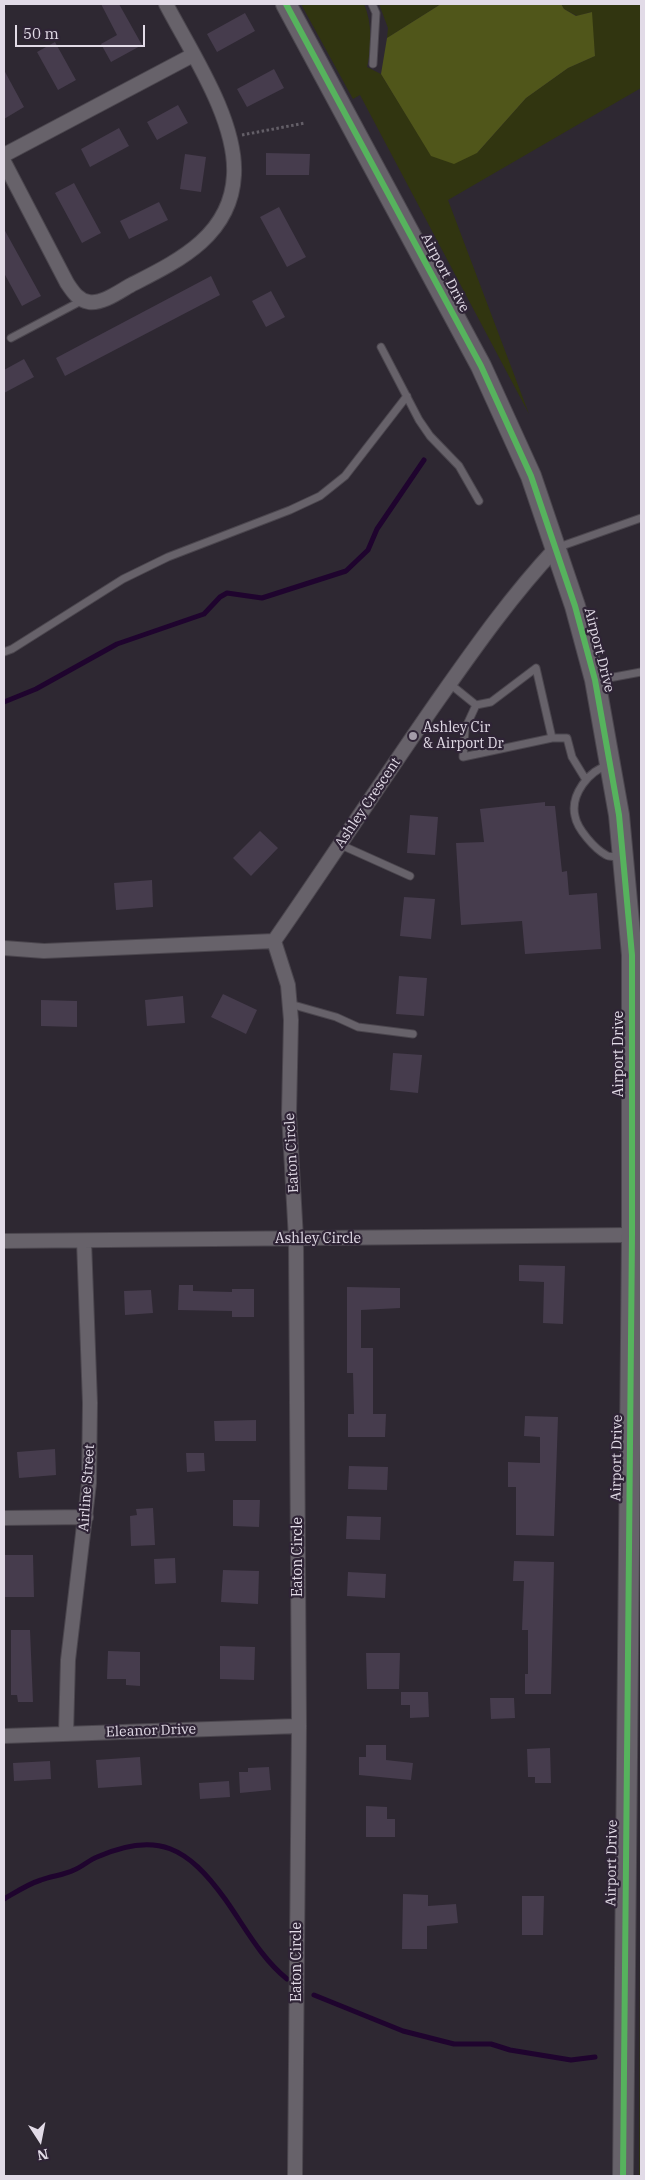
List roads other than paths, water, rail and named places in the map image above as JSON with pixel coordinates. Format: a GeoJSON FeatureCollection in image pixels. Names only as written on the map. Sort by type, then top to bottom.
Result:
{"type":"FeatureCollection","features":[{"type":"Feature","properties":{"kind":"street"},"geometry":{"type":"LineString","coordinates":[[4,162],[77,298],[95,302],[107,298],[192,252],[206,240],[224,212],[234,177],[233,148],[226,123],[166,4]]}},
{"type":"Feature","properties":{"kind":"street","name":"Airport Drive"},"geometry":{"type":"LineString","coordinates":[[286,4],[494,393],[531,476],[575,606],[595,680],[611,765],[637,954],[637,1139],[632,1235],[623,2176]]}},
{"type":"Feature","properties":{"kind":"street"},"geometry":{"type":"LineString","coordinates":[[4,155],[193,55]]}},
{"type":"Feature","properties":{"kind":"street","name":"Ashley Crescent"},"geometry":{"type":"LineString","coordinates":[[274,941],[498,615],[527,578],[556,548]]}},
{"type":"Feature","properties":{"kind":"street"},"geometry":{"type":"LineString","coordinates":[[4,948],[44,951],[274,941]]}},
{"type":"Feature","properties":{"kind":"street","name":"Eaton Circle"},"geometry":{"type":"LineString","coordinates":[[274,941],[288,985],[290,1004],[289,1114],[296,1239],[299,1726],[295,2176]]}},
{"type":"Feature","properties":{"kind":"street","name":"Ashley Circle"},"geometry":{"type":"LineString","coordinates":[[4,1241],[632,1235]]}},
{"type":"Feature","properties":{"kind":"street","name":"Airline Street"},"geometry":{"type":"LineString","coordinates":[[66,1734],[68,1660],[90,1483],[90,1403],[84,1241]]}},
{"type":"Feature","properties":{"kind":"street"},"geometry":{"type":"LineString","coordinates":[[4,1518],[86,1517]]}},
{"type":"Feature","properties":{"kind":"street","name":"Eleanor Drive"},"geometry":{"type":"LineString","coordinates":[[4,1736],[299,1726]]}},
{"type":"Feature","properties":{"kind":"lane"},"geometry":{"type":"LineString","coordinates":[[372,4],[376,14],[373,64]]}},
{"type":"Feature","properties":{"kind":"lane"},"geometry":{"type":"LineString","coordinates":[[11,338],[84,300]]}},
{"type":"Feature","properties":{"kind":"lane"},"geometry":{"type":"LineString","coordinates":[[382,346],[430,436],[459,466],[479,500]]}},
{"type":"Feature","properties":{"kind":"lane"},"geometry":{"type":"LineString","coordinates":[[4,652],[12,649],[131,575],[168,557],[290,510],[320,496],[345,476],[407,396]]}},
{"type":"Feature","properties":{"kind":"lane"},"geometry":{"type":"LineString","coordinates":[[556,548],[641,518]]}},
{"type":"Feature","properties":{"kind":"lane"},"geometry":{"type":"LineString","coordinates":[[476,705],[491,702],[536,668],[552,738]]}},
{"type":"Feature","properties":{"kind":"lane"},"geometry":{"type":"LineString","coordinates":[[595,680],[641,672]]}},
{"type":"Feature","properties":{"kind":"lane"},"geometry":{"type":"LineString","coordinates":[[450,684],[476,705]]}},
{"type":"Feature","properties":{"kind":"lane"},"geometry":{"type":"LineString","coordinates":[[476,705],[465,730],[463,757],[552,738],[567,738],[572,757],[586,780]]}},
{"type":"Feature","properties":{"kind":"lane"},"geometry":{"type":"LineString","coordinates":[[611,765],[598,769],[586,780],[576,804],[577,822],[595,845],[607,856],[624,855]]}},
{"type":"Feature","properties":{"kind":"lane"},"geometry":{"type":"LineString","coordinates":[[341,845],[410,876]]}},
{"type":"Feature","properties":{"kind":"lane"},"geometry":{"type":"LineString","coordinates":[[290,1004],[336,1017],[358,1027],[413,1034]]}},
{"type":"Feature","properties":{"kind":"waterway"},"geometry":{"type":"LineString","coordinates":[[4,702],[36,689],[117,644],[204,614],[220,597],[227,593],[262,598],[346,571],[368,550],[377,529],[424,460]]}},
{"type":"Feature","properties":{"kind":"waterway"},"geometry":{"type":"LineString","coordinates":[[4,1899],[31,1884],[70,1872],[94,1858],[118,1849],[138,1845],[155,1845],[170,1849],[184,1856],[211,1881],[253,1941],[287,1979]]}},
{"type":"Feature","properties":{"kind":"waterway"},"geometry":{"type":"LineString","coordinates":[[314,1995],[403,2031],[454,2044],[491,2044],[510,2050],[571,2060],[595,2057]]}},
{"type":"Feature","properties":{"kind":"place","name":"Ashley Cir & Airport Dr"},"geometry":{"type":"Point","coordinates":[413,736]}}]}
